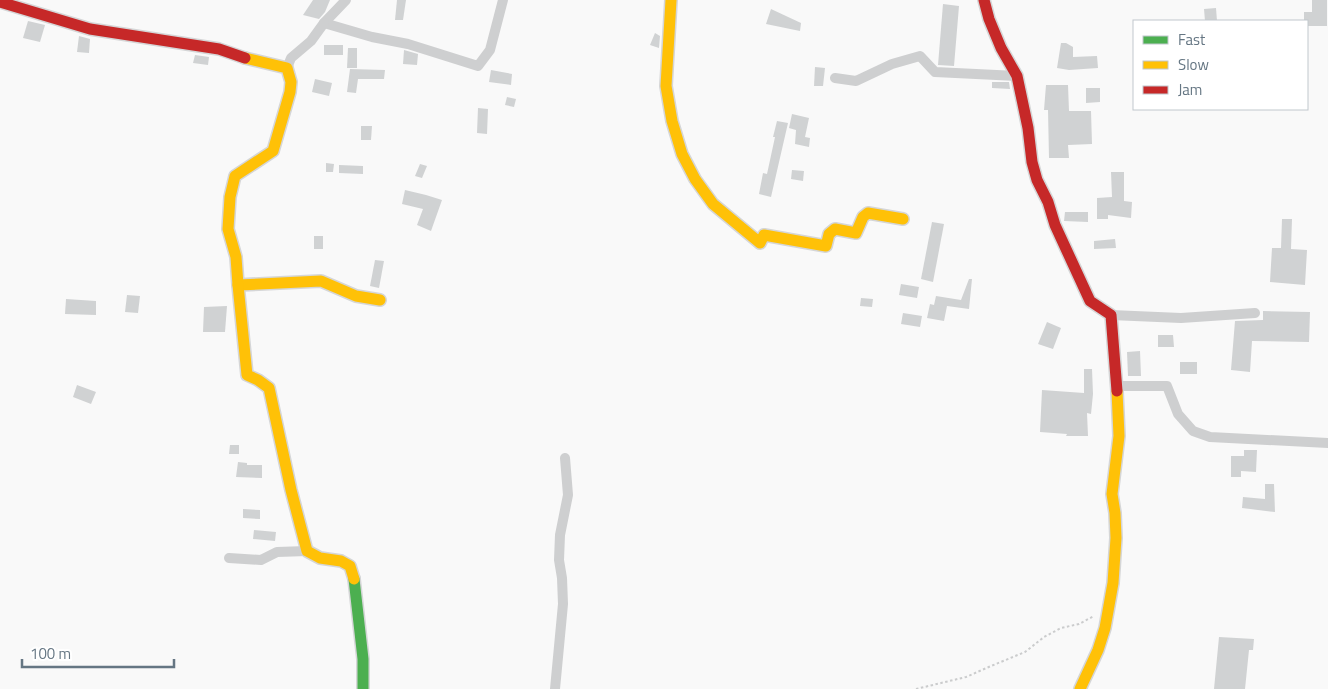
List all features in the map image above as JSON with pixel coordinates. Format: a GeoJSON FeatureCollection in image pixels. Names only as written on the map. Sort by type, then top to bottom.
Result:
{"type":"FeatureCollection","features":[{"type":"Feature","properties":{"kind":"street"},"geometry":{"type":"LineString","coordinates":[[306,551],[298,523],[287,465],[280,446],[269,388],[247,375],[236,257],[228,229],[230,197],[235,176],[273,151],[288,101],[291,82],[287,68],[291,58],[312,41],[324,24],[346,0]]}},
{"type":"Feature","properties":{"kind":"street"},"geometry":{"type":"LineString","coordinates":[[324,24],[372,37],[408,44],[478,66],[490,50],[503,0]]}},
{"type":"Feature","properties":{"kind":"street"},"geometry":{"type":"LineString","coordinates":[[671,0],[666,86],[672,121],[682,154],[695,179],[713,204],[760,243],[764,235],[826,246],[829,234],[835,229],[856,233],[863,217],[868,213],[903,219]]}},
{"type":"Feature","properties":{"kind":"street"},"geometry":{"type":"LineString","coordinates":[[984,0],[989,19],[1017,76],[1028,128],[1032,162],[1037,180],[1090,302],[1111,316],[1181,318],[1255,313]]}},
{"type":"Feature","properties":{"kind":"street"},"geometry":{"type":"LineString","coordinates":[[0,2],[90,29],[219,49],[258,62],[287,68]]}},
{"type":"Feature","properties":{"kind":"street"},"geometry":{"type":"LineString","coordinates":[[835,78],[856,82],[892,64],[920,56],[935,72],[1017,76]]}},
{"type":"Feature","properties":{"kind":"street"},"geometry":{"type":"LineString","coordinates":[[238,285],[321,281],[356,296],[380,300]]}},
{"type":"Feature","properties":{"kind":"street"},"geometry":{"type":"LineString","coordinates":[[1080,689],[1098,648],[1110,608],[1114,577],[1116,515],[1112,494],[1118,444],[1119,405],[1111,316]]}},
{"type":"Feature","properties":{"kind":"street"},"geometry":{"type":"LineString","coordinates":[[1117,386],[1167,386],[1178,414],[1183,420],[1193,431],[1210,437],[1328,443]]}},
{"type":"Feature","properties":{"kind":"street"},"geometry":{"type":"LineString","coordinates":[[555,689],[563,604],[560,536],[568,495],[565,458]]}},
{"type":"Feature","properties":{"kind":"street"},"geometry":{"type":"LineString","coordinates":[[229,558],[261,560],[277,552],[306,551],[320,558],[341,561],[350,566],[354,578],[364,689]]}},
{"type":"Feature","properties":{"kind":"path"},"geometry":{"type":"LineString","coordinates":[[916,689],[966,677],[1025,652],[1044,637],[1062,628],[1079,624],[1110,608]]}},
{"type":"Feature","properties":{"kind":"building"},"geometry":{"type":"Polygon","coordinates":[[[313,0],[330,0],[325,12],[319,19],[303,15],[313,0]]]}},
{"type":"Feature","properties":{"kind":"building"},"geometry":{"type":"Polygon","coordinates":[[[397,0],[406,0],[403,20],[395,20],[397,0]]]}},
{"type":"Feature","properties":{"kind":"building"},"geometry":{"type":"Polygon","coordinates":[[[1312,0],[1327,0],[1327,26],[1308,26],[1308,20],[1304,20],[1304,12],[1312,12],[1312,0]]]}},
{"type":"Feature","properties":{"kind":"building"},"geometry":{"type":"Polygon","coordinates":[[[943,4],[959,6],[954,66],[938,65],[943,4]]]}},
{"type":"Feature","properties":{"kind":"building"},"geometry":{"type":"Polygon","coordinates":[[[1216,8],[1217,20],[1205,20],[1204,9],[1216,8]]]}},
{"type":"Feature","properties":{"kind":"building"},"geometry":{"type":"Polygon","coordinates":[[[771,9],[801,23],[800,31],[766,24],[771,9]]]}},
{"type":"Feature","properties":{"kind":"building"},"geometry":{"type":"Polygon","coordinates":[[[28,21],[45,25],[40,42],[23,38],[28,21]]]}},
{"type":"Feature","properties":{"kind":"building"},"geometry":{"type":"Polygon","coordinates":[[[655,33],[660,36],[659,48],[650,45],[655,33]]]}},
{"type":"Feature","properties":{"kind":"building"},"geometry":{"type":"Polygon","coordinates":[[[79,36],[90,39],[89,53],[77,52],[79,36]]]}},
{"type":"Feature","properties":{"kind":"building"},"geometry":{"type":"Polygon","coordinates":[[[1061,43],[1066,43],[1073,47],[1073,57],[1097,56],[1098,68],[1069,70],[1057,68],[1061,43]]]}},
{"type":"Feature","properties":{"kind":"building"},"geometry":{"type":"Polygon","coordinates":[[[324,45],[343,45],[343,55],[324,55],[324,45]]]}},
{"type":"Feature","properties":{"kind":"building"},"geometry":{"type":"Polygon","coordinates":[[[348,48],[357,48],[357,68],[347,68],[348,48]]]}},
{"type":"Feature","properties":{"kind":"building"},"geometry":{"type":"Polygon","coordinates":[[[404,50],[418,54],[417,65],[403,64],[404,50]]]}},
{"type":"Feature","properties":{"kind":"building"},"geometry":{"type":"Polygon","coordinates":[[[195,55],[209,57],[208,65],[193,63],[195,55]]]}},
{"type":"Feature","properties":{"kind":"building"},"geometry":{"type":"Polygon","coordinates":[[[815,67],[825,68],[823,86],[814,86],[815,67]]]}},
{"type":"Feature","properties":{"kind":"building"},"geometry":{"type":"Polygon","coordinates":[[[350,69],[385,70],[384,79],[358,79],[356,93],[347,92],[350,69]]]}},
{"type":"Feature","properties":{"kind":"building"},"geometry":{"type":"Polygon","coordinates":[[[491,70],[512,74],[511,85],[489,82],[491,70]]]}},
{"type":"Feature","properties":{"kind":"building"},"geometry":{"type":"Polygon","coordinates":[[[315,79],[332,83],[329,96],[312,92],[315,79]]]}},
{"type":"Feature","properties":{"kind":"building"},"geometry":{"type":"Polygon","coordinates":[[[992,82],[1009,82],[1010,89],[992,88],[992,82]]]}},
{"type":"Feature","properties":{"kind":"building"},"geometry":{"type":"Polygon","coordinates":[[[1046,85],[1068,85],[1069,111],[1091,111],[1092,144],[1068,145],[1069,158],[1049,158],[1048,110],[1044,110],[1046,85]]]}},
{"type":"Feature","properties":{"kind":"building"},"geometry":{"type":"Polygon","coordinates":[[[1086,88],[1100,88],[1100,102],[1086,103],[1086,88]]]}},
{"type":"Feature","properties":{"kind":"building"},"geometry":{"type":"Polygon","coordinates":[[[507,97],[516,99],[514,107],[505,105],[507,97]]]}},
{"type":"Feature","properties":{"kind":"building"},"geometry":{"type":"Polygon","coordinates":[[[478,108],[488,109],[487,134],[477,133],[478,108]]]}},
{"type":"Feature","properties":{"kind":"building"},"geometry":{"type":"Polygon","coordinates":[[[792,114],[809,118],[805,137],[810,138],[809,147],[795,144],[796,130],[789,128],[792,114]]]}},
{"type":"Feature","properties":{"kind":"building"},"geometry":{"type":"Polygon","coordinates":[[[777,121],[788,123],[771,197],[759,194],[763,173],[767,174],[777,121]]]}},
{"type":"Feature","properties":{"kind":"building"},"geometry":{"type":"Polygon","coordinates":[[[361,126],[372,126],[371,140],[361,140],[361,126]]]}},
{"type":"Feature","properties":{"kind":"building"},"geometry":{"type":"Polygon","coordinates":[[[326,163],[334,164],[333,172],[326,172],[326,163]]]}},
{"type":"Feature","properties":{"kind":"building"},"geometry":{"type":"Polygon","coordinates":[[[420,164],[427,166],[422,178],[415,176],[420,164]]]}},
{"type":"Feature","properties":{"kind":"building"},"geometry":{"type":"Polygon","coordinates":[[[339,165],[363,166],[363,174],[339,173],[339,165]]]}},
{"type":"Feature","properties":{"kind":"building"},"geometry":{"type":"Polygon","coordinates":[[[792,170],[804,171],[803,181],[791,179],[792,170]]]}},
{"type":"Feature","properties":{"kind":"building"},"geometry":{"type":"Polygon","coordinates":[[[1111,172],[1124,172],[1124,201],[1132,202],[1131,218],[1108,215],[1108,219],[1097,219],[1097,198],[1112,197],[1111,172]]]}},
{"type":"Feature","properties":{"kind":"building"},"geometry":{"type":"Polygon","coordinates":[[[405,190],[442,200],[431,231],[417,225],[423,209],[402,204],[405,190]]]}},
{"type":"Feature","properties":{"kind":"building"},"geometry":{"type":"Polygon","coordinates":[[[1065,212],[1088,212],[1088,222],[1064,221],[1065,212]]]}},
{"type":"Feature","properties":{"kind":"building"},"geometry":{"type":"Polygon","coordinates":[[[1282,219],[1292,219],[1291,249],[1307,250],[1305,285],[1270,282],[1272,248],[1281,248],[1282,219]]]}},
{"type":"Feature","properties":{"kind":"building"},"geometry":{"type":"Polygon","coordinates":[[[932,222],[944,224],[933,282],[921,279],[932,222]]]}},
{"type":"Feature","properties":{"kind":"building"},"geometry":{"type":"Polygon","coordinates":[[[314,236],[323,236],[323,249],[314,249],[314,236]]]}},
{"type":"Feature","properties":{"kind":"building"},"geometry":{"type":"Polygon","coordinates":[[[1115,239],[1116,248],[1094,249],[1094,241],[1115,239]]]}},
{"type":"Feature","properties":{"kind":"building"},"geometry":{"type":"Polygon","coordinates":[[[375,260],[384,261],[379,288],[370,286],[375,260]]]}},
{"type":"Feature","properties":{"kind":"building"},"geometry":{"type":"Polygon","coordinates":[[[969,279],[972,279],[969,309],[947,306],[944,321],[927,318],[930,304],[934,305],[936,296],[961,300],[969,279]]]}},
{"type":"Feature","properties":{"kind":"building"},"geometry":{"type":"Polygon","coordinates":[[[901,284],[919,287],[917,298],[899,295],[901,284]]]}},
{"type":"Feature","properties":{"kind":"building"},"geometry":{"type":"Polygon","coordinates":[[[127,295],[140,296],[138,313],[125,312],[127,295]]]}},
{"type":"Feature","properties":{"kind":"building"},"geometry":{"type":"Polygon","coordinates":[[[861,298],[873,299],[872,307],[860,306],[861,298]]]}},
{"type":"Feature","properties":{"kind":"building"},"geometry":{"type":"Polygon","coordinates":[[[66,299],[96,301],[96,315],[65,314],[66,299]]]}},
{"type":"Feature","properties":{"kind":"building"},"geometry":{"type":"Polygon","coordinates":[[[227,306],[225,332],[203,332],[204,307],[227,306]]]}},
{"type":"Feature","properties":{"kind":"building"},"geometry":{"type":"Polygon","coordinates":[[[1263,311],[1310,312],[1309,342],[1252,341],[1250,372],[1231,370],[1235,321],[1263,320],[1263,311]]]}},
{"type":"Feature","properties":{"kind":"building"},"geometry":{"type":"Polygon","coordinates":[[[903,313],[922,316],[920,327],[901,324],[903,313]]]}},
{"type":"Feature","properties":{"kind":"building"},"geometry":{"type":"Polygon","coordinates":[[[1047,322],[1061,328],[1053,349],[1038,344],[1047,322]]]}},
{"type":"Feature","properties":{"kind":"building"},"geometry":{"type":"Polygon","coordinates":[[[1158,335],[1173,335],[1174,347],[1158,347],[1158,335]]]}},
{"type":"Feature","properties":{"kind":"building"},"geometry":{"type":"Polygon","coordinates":[[[1140,351],[1141,376],[1128,376],[1127,352],[1140,351]]]}},
{"type":"Feature","properties":{"kind":"building"},"geometry":{"type":"Polygon","coordinates":[[[1180,362],[1197,362],[1197,374],[1180,374],[1180,362]]]}},
{"type":"Feature","properties":{"kind":"building"},"geometry":{"type":"Polygon","coordinates":[[[1084,369],[1092,369],[1093,394],[1091,414],[1087,413],[1088,436],[1066,436],[1067,434],[1040,432],[1042,390],[1084,393],[1084,369]]]}},
{"type":"Feature","properties":{"kind":"building"},"geometry":{"type":"Polygon","coordinates":[[[77,385],[96,392],[91,404],[73,397],[77,385]]]}},
{"type":"Feature","properties":{"kind":"building"},"geometry":{"type":"Polygon","coordinates":[[[230,445],[239,445],[239,454],[229,454],[230,445]]]}},
{"type":"Feature","properties":{"kind":"building"},"geometry":{"type":"Polygon","coordinates":[[[1244,450],[1257,450],[1256,472],[1241,471],[1241,477],[1231,477],[1231,456],[1244,456],[1244,450]]]}},
{"type":"Feature","properties":{"kind":"building"},"geometry":{"type":"Polygon","coordinates":[[[238,462],[247,463],[247,465],[262,465],[262,478],[236,477],[238,462]]]}},
{"type":"Feature","properties":{"kind":"building"},"geometry":{"type":"Polygon","coordinates":[[[1265,484],[1274,484],[1275,512],[1242,508],[1243,497],[1265,499],[1265,484]]]}},
{"type":"Feature","properties":{"kind":"building"},"geometry":{"type":"Polygon","coordinates":[[[243,509],[260,510],[260,519],[243,518],[243,509]]]}},
{"type":"Feature","properties":{"kind":"building"},"geometry":{"type":"Polygon","coordinates":[[[254,530],[276,532],[275,541],[253,539],[254,530]]]}},
{"type":"Feature","properties":{"kind":"building"},"geometry":{"type":"Polygon","coordinates":[[[1219,637],[1254,639],[1253,650],[1249,650],[1245,689],[1214,689],[1219,637]]]}},
{"type":"Feature","properties":{"kind":"traffic: fast"},"geometry":{"type":"LineString","coordinates":[[354,579],[363,659],[363,689]]}},
{"type":"Feature","properties":{"kind":"traffic: slow"},"geometry":{"type":"LineString","coordinates":[[671,0],[666,86],[672,121],[682,154],[695,179],[713,204],[760,243],[764,235],[826,246],[829,234],[835,229],[856,233],[863,217],[868,213],[903,219]]}},
{"type":"Feature","properties":{"kind":"traffic: slow"},"geometry":{"type":"LineString","coordinates":[[245,58],[287,68],[291,82],[290,92],[273,151],[235,176],[230,197],[228,229],[236,257],[238,285],[321,281],[356,296],[380,300]]}},
{"type":"Feature","properties":{"kind":"traffic: slow"},"geometry":{"type":"LineString","coordinates":[[238,285],[247,375],[269,388],[291,490],[307,551],[320,558],[341,561],[350,566],[354,579]]}},
{"type":"Feature","properties":{"kind":"traffic: slow"},"geometry":{"type":"LineString","coordinates":[[1080,689],[1098,650],[1105,628],[1113,583],[1116,538],[1112,494],[1119,436],[1117,391]]}},
{"type":"Feature","properties":{"kind":"traffic: jam"},"geometry":{"type":"LineString","coordinates":[[984,0],[989,19],[1001,48],[1017,76],[1028,128],[1032,162],[1055,225],[1090,301],[1111,315],[1117,391]]}},
{"type":"Feature","properties":{"kind":"traffic: jam"},"geometry":{"type":"LineString","coordinates":[[0,2],[90,29],[219,49],[245,58]]}}]}
